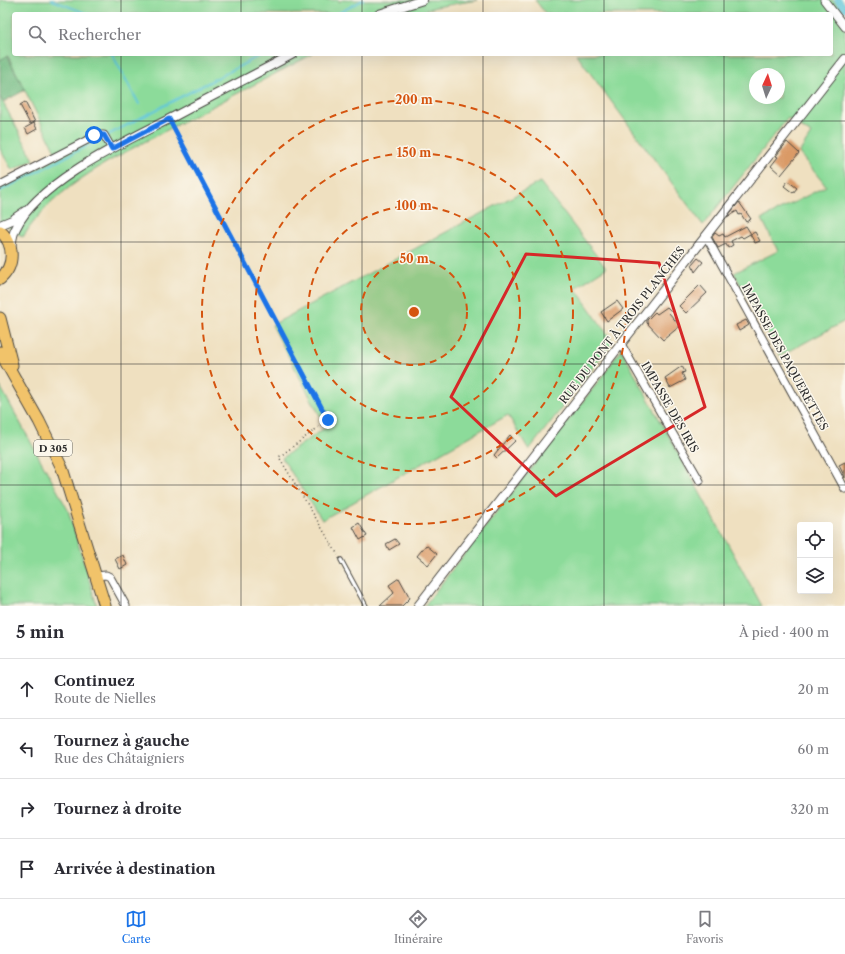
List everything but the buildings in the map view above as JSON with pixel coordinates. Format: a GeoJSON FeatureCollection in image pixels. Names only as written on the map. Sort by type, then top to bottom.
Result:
{"type":"FeatureCollection","features":[{"type":"Feature","properties":{"kind":"main road"},"geometry":{"type":"LineString","coordinates":[[0,231],[7,240],[11,250],[10,265],[0,280]]}},
{"type":"Feature","properties":{"kind":"main road","name":"D 305"},"geometry":{"type":"LineString","coordinates":[[0,318],[7,348],[20,388]]}},
{"type":"Feature","properties":{"kind":"main road","name":"D 305"},"geometry":{"type":"LineString","coordinates":[[0,352],[59,462],[105,606]]}},
{"type":"Feature","properties":{"kind":"street"},"geometry":{"type":"LineString","coordinates":[[385,12],[423,0]]}},
{"type":"Feature","properties":{"kind":"street"},"geometry":{"type":"LineString","coordinates":[[824,0],[845,26]]}},
{"type":"Feature","properties":{"kind":"street"},"geometry":{"type":"LineString","coordinates":[[0,225],[16,217],[70,174],[112,149],[289,56]]}},
{"type":"Feature","properties":{"kind":"street","name":"RUE DU PONT À TROIS PLANCHES"},"geometry":{"type":"LineString","coordinates":[[418,606],[621,344],[845,59]]}},
{"type":"Feature","properties":{"kind":"street"},"geometry":{"type":"LineString","coordinates":[[0,185],[97,134],[106,138],[112,149]]}},
{"type":"Feature","properties":{"kind":"street"},"geometry":{"type":"LineString","coordinates":[[11,250],[16,228],[36,202]]}},
{"type":"Feature","properties":{"kind":"street","name":"IMPASSE DES PAQUERETTES"},"geometry":{"type":"LineString","coordinates":[[706,236],[845,489]]}},
{"type":"Feature","properties":{"kind":"street","name":"IMPASSE DES IRIS"},"geometry":{"type":"LineString","coordinates":[[621,344],[700,481]]}},
{"type":"Feature","properties":{"kind":"street"},"geometry":{"type":"LineString","coordinates":[[95,576],[103,575],[110,577],[126,606]]}},
{"type":"Feature","properties":{"kind":"lane"},"geometry":{"type":"LineString","coordinates":[[341,560],[366,606]]}},
{"type":"Feature","properties":{"kind":"path"},"geometry":{"type":"LineString","coordinates":[[169,119],[328,420],[279,457],[341,560]]}},
{"type":"Feature","properties":{"kind":"highlighted area"},"geometry":{"type":"Polygon","coordinates":[[[526,254],[659,263],[705,407],[556,496],[451,397],[526,254]]]}},
{"type":"Feature","properties":{"kind":"green space"},"geometry":{"type":"Polygon","coordinates":[[[0,0],[339,0],[339,2],[342,0],[477,0],[436,7],[420,12],[12,12],[12,56],[309,56],[109,161],[90,173],[53,201],[37,218],[23,237],[0,222],[0,187],[58,157],[8,56],[0,60],[0,0]]]}},
{"type":"Feature","properties":{"kind":"green space"},"geometry":{"type":"Polygon","coordinates":[[[535,0],[833,0],[845,15],[845,321],[780,356],[734,273],[778,251],[762,219],[826,186],[799,153],[811,134],[788,118],[703,225],[577,56],[833,56],[833,12],[544,12],[535,0]]]}},
{"type":"Feature","properties":{"kind":"green space"},"geometry":{"type":"Polygon","coordinates":[[[7,56],[25,90],[3,102],[0,97],[0,60],[7,56]]]}},
{"type":"Feature","properties":{"kind":"green space"},"geometry":{"type":"Polygon","coordinates":[[[0,97],[34,160],[12,170],[0,149],[0,97]]]}},
{"type":"Feature","properties":{"kind":"green space"},"geometry":{"type":"Polygon","coordinates":[[[540,182],[606,268],[575,288],[613,342],[529,450],[508,415],[322,520],[282,458],[326,427],[272,325],[540,182]]]}},
{"type":"Feature","properties":{"kind":"green space"},"geometry":{"type":"Polygon","coordinates":[[[621,349],[762,606],[424,606],[605,373],[621,349]]]}},
{"type":"Feature","properties":{"kind":"green space"},"geometry":{"type":"Polygon","coordinates":[[[0,386],[68,510],[97,606],[0,606],[0,386]]]}},
{"type":"Feature","properties":{"kind":"waterway"},"geometry":{"type":"LineString","coordinates":[[52,0],[83,12]]}},
{"type":"Feature","properties":{"kind":"waterway"},"geometry":{"type":"LineString","coordinates":[[341,12],[363,0]]}},
{"type":"Feature","properties":{"kind":"waterway"},"geometry":{"type":"LineString","coordinates":[[838,0],[845,8]]}},
{"type":"Feature","properties":{"kind":"waterway"},"geometry":{"type":"LineString","coordinates":[[113,56],[139,104]]}},
{"type":"Feature","properties":{"kind":"waterway"},"geometry":{"type":"LineString","coordinates":[[106,136],[259,56]]}},
{"type":"Feature","properties":{"kind":"waterway"},"geometry":{"type":"LineString","coordinates":[[0,191],[102,138]]}},
{"type":"Feature","properties":{"kind":"route"},"geometry":{"type":"LineString","coordinates":[[94,135],[104,135],[112,149],[169,119],[328,420]]}}]}
